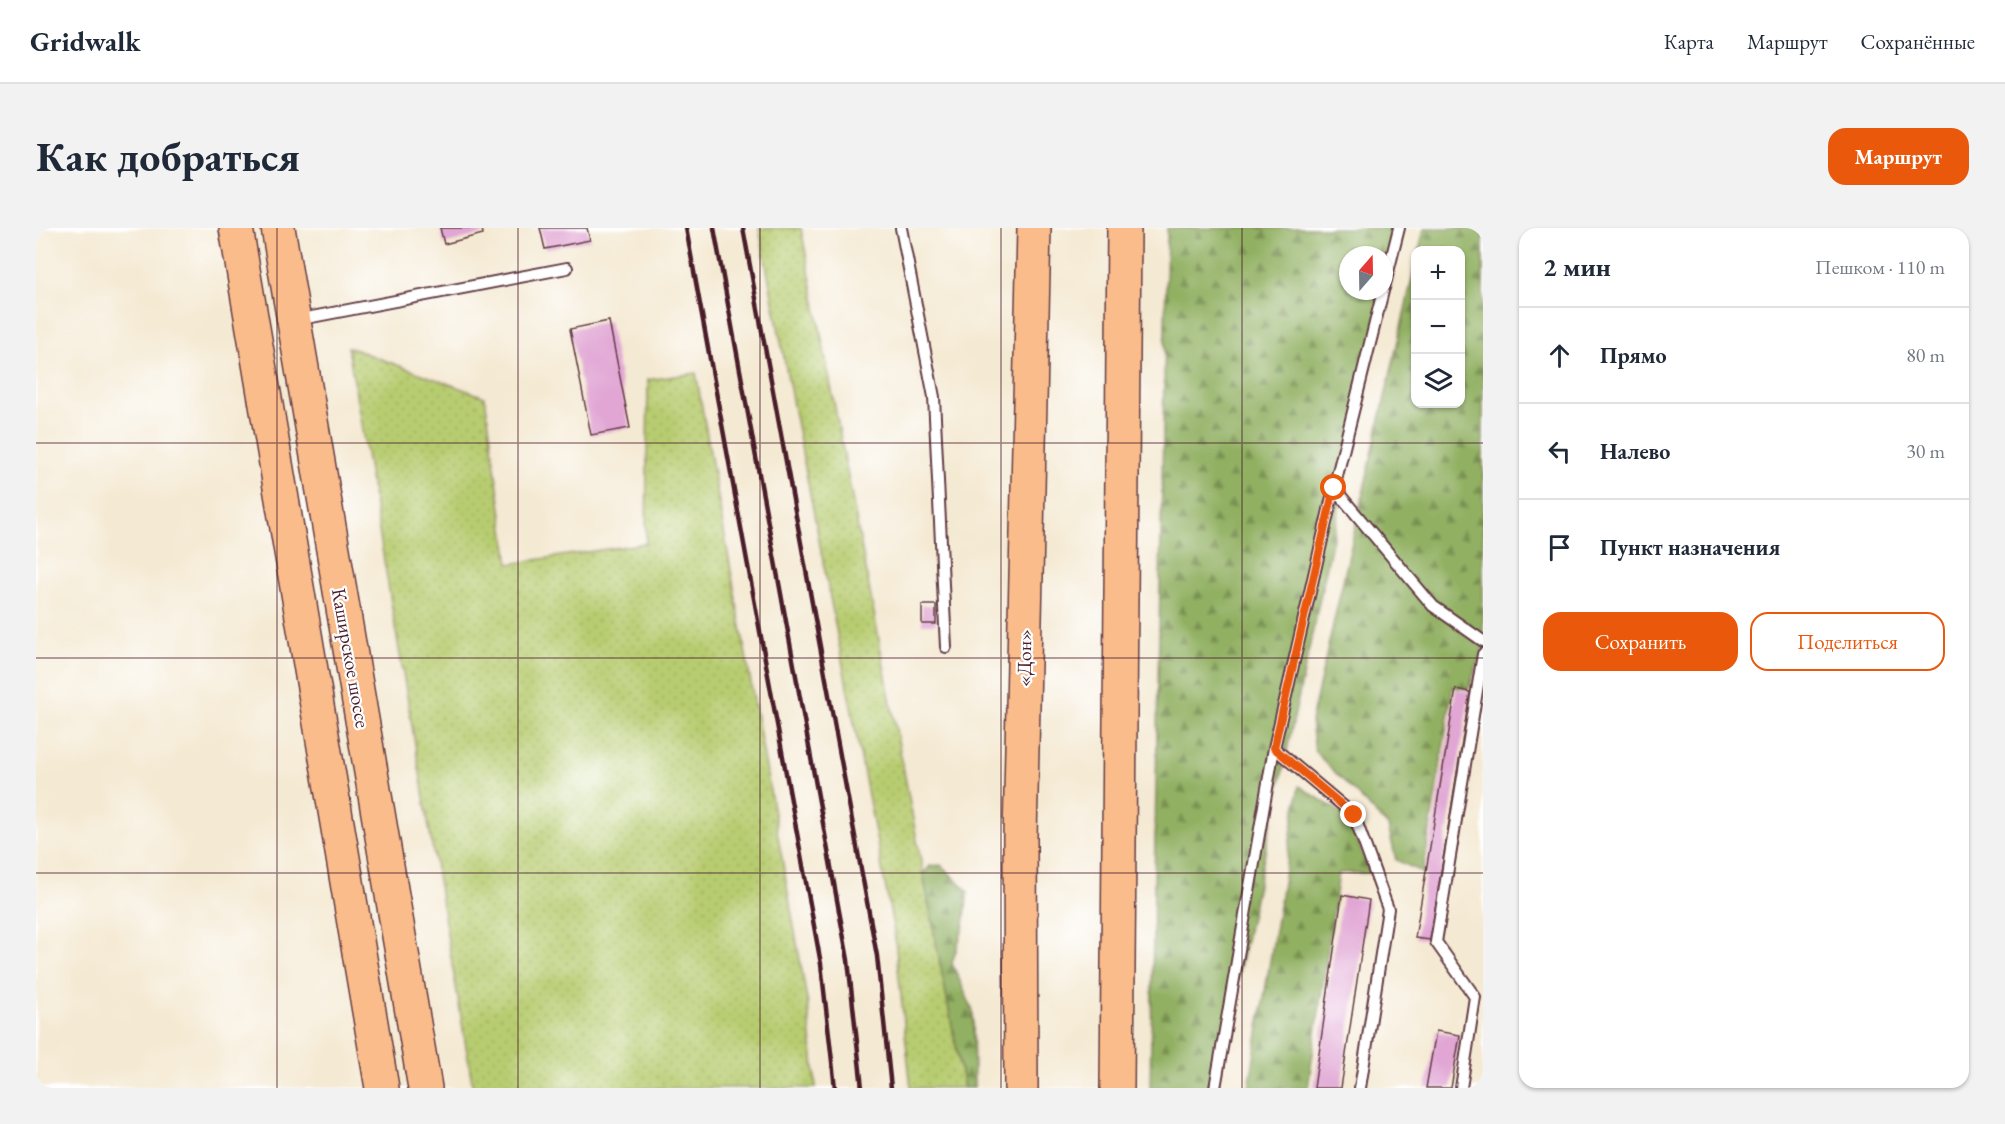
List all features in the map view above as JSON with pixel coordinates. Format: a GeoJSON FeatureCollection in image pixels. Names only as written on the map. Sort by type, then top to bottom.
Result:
{"type":"FeatureCollection","features":[{"type":"Feature","properties":{"kind":"main road","name":"Каширское шоссе"},"geometry":{"type":"LineString","coordinates":[[236,228],[382,1088]]}},
{"type":"Feature","properties":{"kind":"main road","name":"Каширское шоссе"},"geometry":{"type":"LineString","coordinates":[[278,228],[425,1088]]}},
{"type":"Feature","properties":{"kind":"main road","name":"«Дон»"},"geometry":{"type":"LineString","coordinates":[[1021,1088],[1020,837],[1034,228]]}},
{"type":"Feature","properties":{"kind":"main road"},"geometry":{"type":"LineString","coordinates":[[1117,1088],[1124,228]]}},
{"type":"Feature","properties":{"kind":"lane"},"geometry":{"type":"LineString","coordinates":[[901,228],[934,397],[946,647]]}},
{"type":"Feature","properties":{"kind":"lane"},"geometry":{"type":"LineString","coordinates":[[1024,228],[1032,330]]}},
{"type":"Feature","properties":{"kind":"lane"},"geometry":{"type":"LineString","coordinates":[[1393,253],[1399,228]]}},
{"type":"Feature","properties":{"kind":"lane"},"geometry":{"type":"LineString","coordinates":[[293,320],[567,268]]}},
{"type":"Feature","properties":{"kind":"lane"},"geometry":{"type":"LineString","coordinates":[[1215,1088],[1274,748],[1334,488],[1381,300]]}},
{"type":"Feature","properties":{"kind":"lane"},"geometry":{"type":"LineString","coordinates":[[1334,488],[1433,606],[1483,641]]}},
{"type":"Feature","properties":{"kind":"lane"},"geometry":{"type":"LineString","coordinates":[[1461,1088],[1475,997],[1436,942],[1483,654]]}},
{"type":"Feature","properties":{"kind":"lane"},"geometry":{"type":"LineString","coordinates":[[1274,748],[1354,815],[1388,909],[1360,1088]]}},
{"type":"Feature","properties":{"kind":"green space"},"geometry":{"type":"Polygon","coordinates":[[[759,228],[801,228],[964,1088],[911,1088],[894,931],[759,228]]]}},
{"type":"Feature","properties":{"kind":"green space"},"geometry":{"type":"Polygon","coordinates":[[[1167,228],[1400,228],[1393,260],[1393,246],[1339,246],[1339,300],[1384,300],[1214,1088],[1150,1088],[1167,228]]]}},
{"type":"Feature","properties":{"kind":"green space"},"geometry":{"type":"Polygon","coordinates":[[[1424,228],[1483,228],[1483,648],[1469,689],[1453,687],[1423,873],[1396,860],[1388,826],[1315,752],[1311,721],[1411,284],[1411,408],[1465,408],[1465,246],[1420,246],[1424,228]]]}},
{"type":"Feature","properties":{"kind":"green space"},"geometry":{"type":"Polygon","coordinates":[[[348,347],[485,397],[509,564],[646,543],[648,380],[696,373],[808,1005],[816,1088],[473,1088],[348,347]]]}},
{"type":"Feature","properties":{"kind":"green space"},"geometry":{"type":"Polygon","coordinates":[[[1299,786],[1348,817],[1370,873],[1339,873],[1308,1088],[1249,1088],[1299,786]]]}},
{"type":"Feature","properties":{"kind":"green space"},"geometry":{"type":"Polygon","coordinates":[[[941,865],[968,891],[964,925],[952,963],[973,1011],[974,1088],[964,1088],[923,874],[930,866],[941,865]]]}},
{"type":"Feature","properties":{"kind":"building"},"geometry":{"type":"Polygon","coordinates":[[[440,228],[482,228],[483,234],[444,244],[440,228]]]}},
{"type":"Feature","properties":{"kind":"building"},"geometry":{"type":"Polygon","coordinates":[[[540,228],[587,228],[590,240],[545,249],[540,228]]]}},
{"type":"Feature","properties":{"kind":"building"},"geometry":{"type":"Polygon","coordinates":[[[609,321],[630,428],[591,435],[570,329],[609,321]]]}},
{"type":"Feature","properties":{"kind":"building"},"geometry":{"type":"Polygon","coordinates":[[[922,605],[936,605],[936,624],[922,624],[922,605]]]}},
{"type":"Feature","properties":{"kind":"building"},"geometry":{"type":"Polygon","coordinates":[[[1456,689],[1470,692],[1430,940],[1415,938],[1456,689]]]}},
{"type":"Feature","properties":{"kind":"building"},"geometry":{"type":"Polygon","coordinates":[[[1342,895],[1369,900],[1341,1088],[1314,1088],[1342,895]]]}},
{"type":"Feature","properties":{"kind":"building"},"geometry":{"type":"Polygon","coordinates":[[[1436,1031],[1460,1035],[1451,1088],[1426,1088],[1436,1031]]]}},
{"type":"Feature","properties":{"kind":"railway"},"geometry":{"type":"LineString","coordinates":[[686,228],[821,964],[835,1088]]}},
{"type":"Feature","properties":{"kind":"railway"},"geometry":{"type":"LineString","coordinates":[[714,228],[848,960],[862,1088]]}},
{"type":"Feature","properties":{"kind":"railway"},"geometry":{"type":"LineString","coordinates":[[743,228],[877,956],[891,1088]]}},
{"type":"Feature","properties":{"kind":"route"},"geometry":{"type":"LineString","coordinates":[[1334,488],[1274,748],[1354,815]]}}]}
